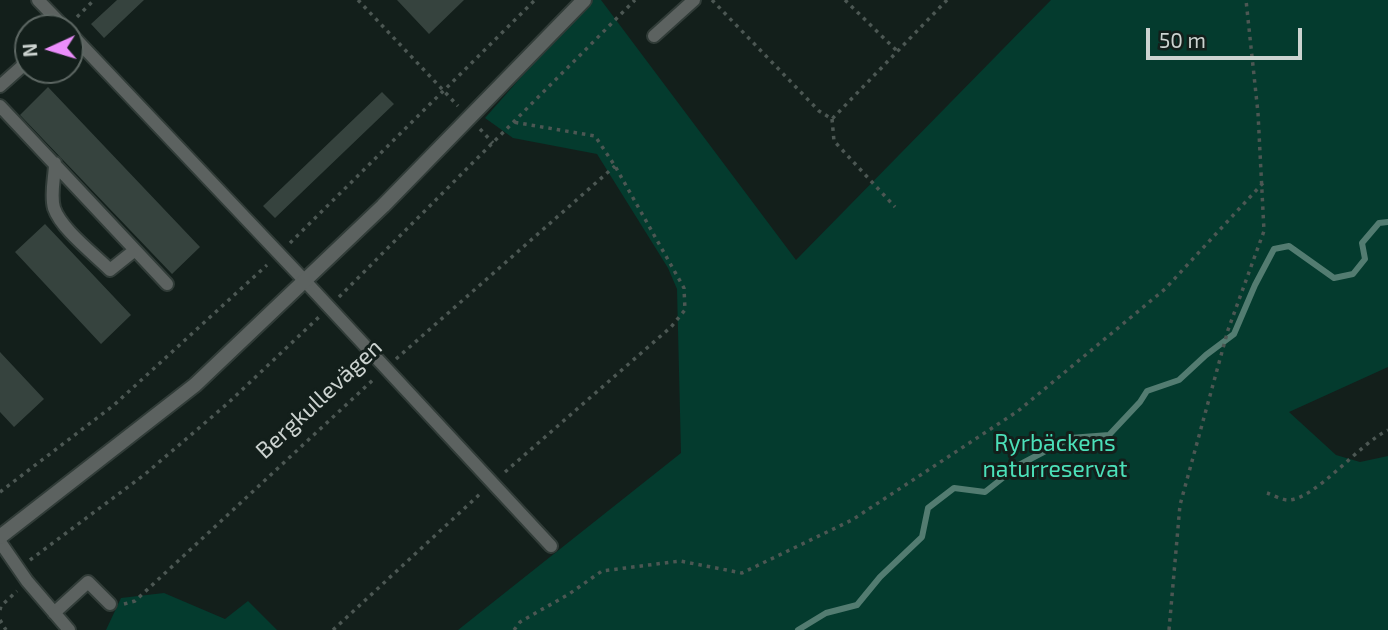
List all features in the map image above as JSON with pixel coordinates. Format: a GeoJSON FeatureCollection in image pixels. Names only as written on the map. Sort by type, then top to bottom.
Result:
{"type":"FeatureCollection","features":[{"type":"Feature","properties":{"kind":"street"},"geometry":{"type":"LineString","coordinates":[[0,537],[195,385],[383,205],[469,118],[575,3]]}},
{"type":"Feature","properties":{"kind":"lane"},"geometry":{"type":"LineString","coordinates":[[38,0],[57,14]]}},
{"type":"Feature","properties":{"kind":"lane"},"geometry":{"type":"LineString","coordinates":[[654,36],[694,0]]}},
{"type":"Feature","properties":{"kind":"lane"},"geometry":{"type":"LineString","coordinates":[[84,48],[551,547]]}},
{"type":"Feature","properties":{"kind":"lane"},"geometry":{"type":"LineString","coordinates":[[0,86],[14,74]]}},
{"type":"Feature","properties":{"kind":"lane"},"geometry":{"type":"LineString","coordinates":[[0,106],[167,284]]}},
{"type":"Feature","properties":{"kind":"lane"},"geometry":{"type":"LineString","coordinates":[[55,163],[52,191],[54,208],[65,225],[110,270],[135,250]]}},
{"type":"Feature","properties":{"kind":"lane"},"geometry":{"type":"LineString","coordinates":[[0,542],[27,581],[69,630]]}},
{"type":"Feature","properties":{"kind":"lane"},"geometry":{"type":"LineString","coordinates":[[54,613],[88,582],[110,604]]}},
{"type":"Feature","properties":{"kind":"path"},"geometry":{"type":"LineString","coordinates":[[79,14],[94,0]]}},
{"type":"Feature","properties":{"kind":"path"},"geometry":{"type":"LineString","coordinates":[[358,0],[493,143]]}},
{"type":"Feature","properties":{"kind":"path"},"geometry":{"type":"LineString","coordinates":[[712,0],[819,111],[832,119]]}},
{"type":"Feature","properties":{"kind":"path"},"geometry":{"type":"LineString","coordinates":[[845,0],[897,51]]}},
{"type":"Feature","properties":{"kind":"path"},"geometry":{"type":"LineString","coordinates":[[895,207],[834,141],[832,119],[947,0]]}},
{"type":"Feature","properties":{"kind":"path"},"geometry":{"type":"LineString","coordinates":[[1170,630],[1180,505],[1228,330],[1264,231],[1263,183],[1245,0]]}},
{"type":"Feature","properties":{"kind":"path"},"geometry":{"type":"LineString","coordinates":[[333,630],[492,483],[671,327],[685,310],[684,288],[615,166],[595,136],[513,122]]}},
{"type":"Feature","properties":{"kind":"path","name":"Bergkullevägen"},"geometry":{"type":"LineString","coordinates":[[110,604],[135,601],[386,368],[615,166]]}},
{"type":"Feature","properties":{"kind":"path"},"geometry":{"type":"LineString","coordinates":[[514,630],[520,622],[569,594],[602,571],[680,561],[741,573],[852,520],[1018,411],[1164,289],[1263,183]]}},
{"type":"Feature","properties":{"kind":"path"},"geometry":{"type":"LineString","coordinates":[[1267,493],[1287,500],[1301,497],[1336,471],[1374,436],[1388,430]]}},
{"type":"Feature","properties":{"kind":"path"},"geometry":{"type":"LineString","coordinates":[[0,610],[27,581]]}},
{"type":"Feature","properties":{"kind":"path"},"geometry":{"type":"LineString","coordinates":[[0,620],[6,630]]}},
{"type":"Feature","properties":{"kind":"green space","name":"Ryrbäckens naturreservat"},"geometry":{"type":"Polygon","coordinates":[[[589,0],[601,0],[796,260],[1051,0],[1388,0],[1388,367],[1289,412],[1336,455],[1360,462],[1388,456],[1388,630],[458,630],[681,453],[677,289],[668,268],[597,154],[513,138],[485,118],[589,0]]]}},
{"type":"Feature","properties":{"kind":"green space"},"geometry":{"type":"Polygon","coordinates":[[[164,593],[225,619],[248,601],[277,630],[106,630],[121,598],[164,593]]]}},
{"type":"Feature","properties":{"kind":"building"},"geometry":{"type":"Polygon","coordinates":[[[117,0],[144,0],[104,38],[91,24],[117,0]]]}},
{"type":"Feature","properties":{"kind":"building"},"geometry":{"type":"Polygon","coordinates":[[[397,0],[464,0],[429,34],[397,0]]]}},
{"type":"Feature","properties":{"kind":"building"},"geometry":{"type":"Polygon","coordinates":[[[48,87],[200,247],[172,274],[20,115],[48,87]]]}},
{"type":"Feature","properties":{"kind":"building"},"geometry":{"type":"Polygon","coordinates":[[[382,92],[394,104],[275,218],[263,206],[382,92]]]}},
{"type":"Feature","properties":{"kind":"building"},"geometry":{"type":"Polygon","coordinates":[[[45,224],[131,315],[101,344],[15,252],[45,224]]]}},
{"type":"Feature","properties":{"kind":"building"},"geometry":{"type":"Polygon","coordinates":[[[0,352],[44,399],[14,427],[0,412],[0,352]]]}},
{"type":"Feature","properties":{"kind":"waterway"},"geometry":{"type":"LineString","coordinates":[[798,630],[826,613],[857,605],[880,577],[922,537],[928,508],[954,488],[985,492],[1019,465],[1070,438],[1109,435],[1147,391],[1179,380],[1234,334],[1274,249],[1289,246],[1334,278],[1353,274],[1365,259],[1362,243],[1379,223],[1388,222]]}}]}
